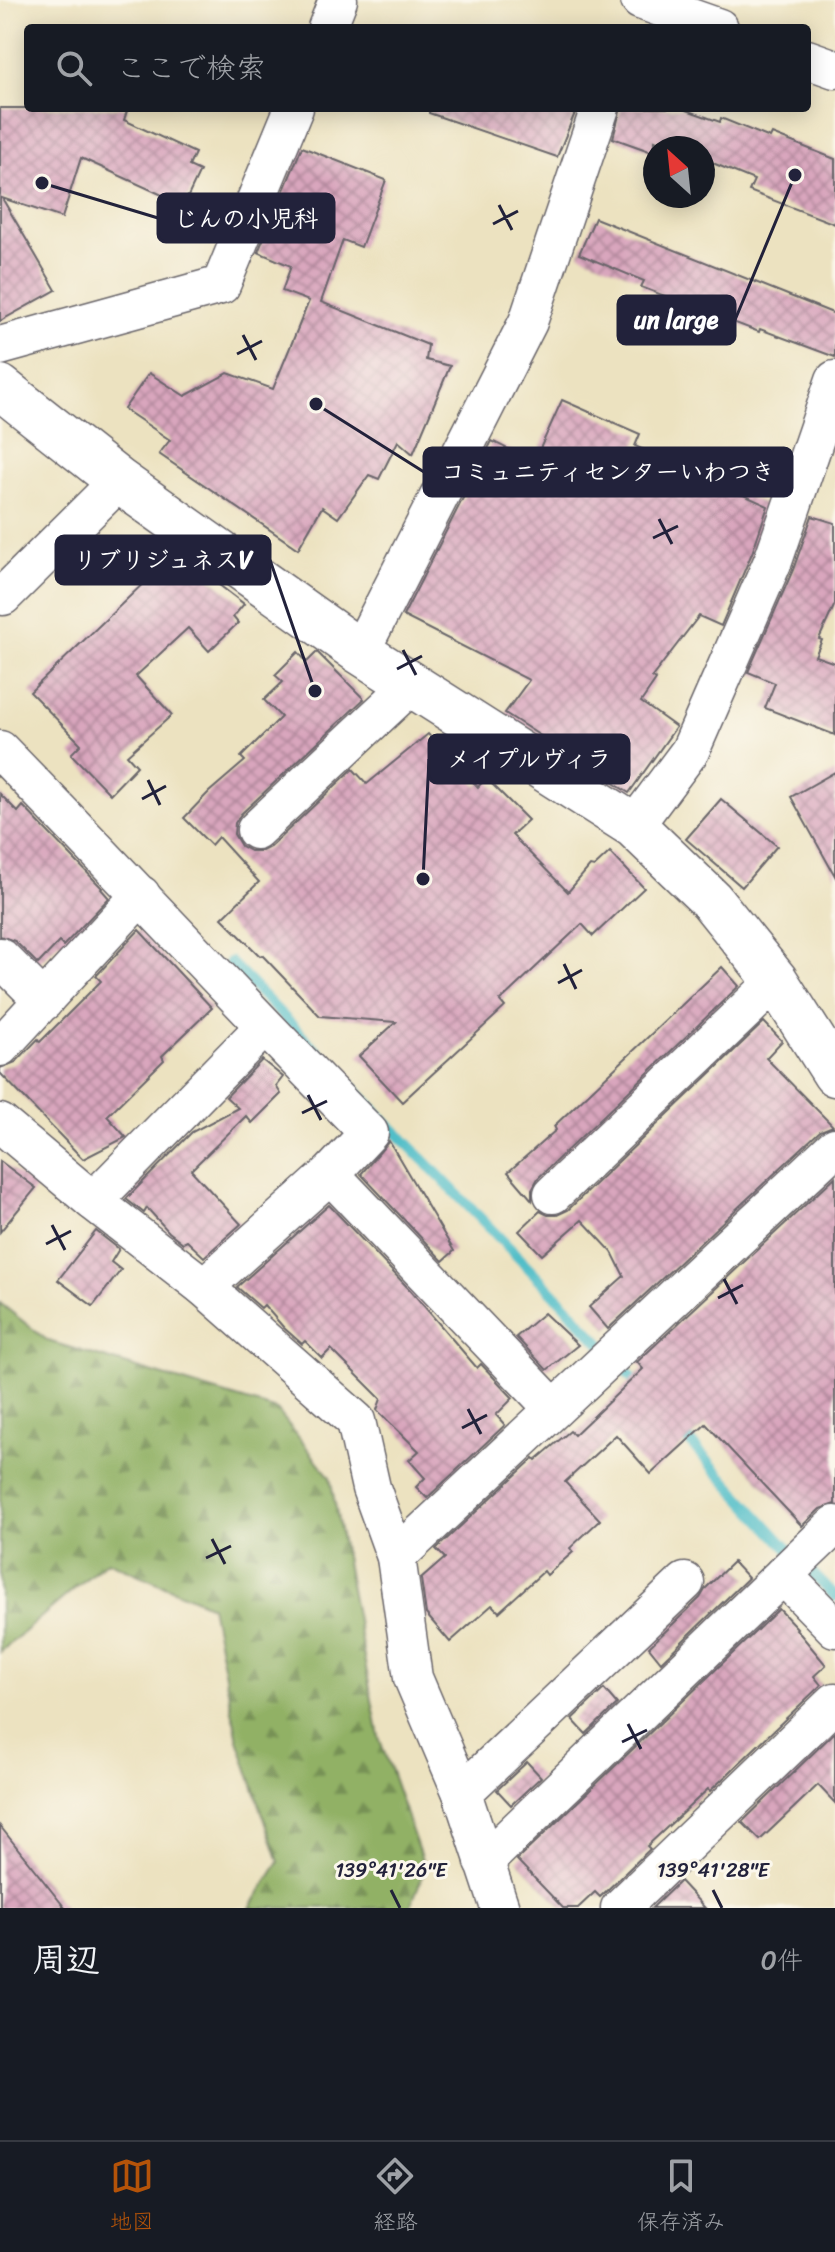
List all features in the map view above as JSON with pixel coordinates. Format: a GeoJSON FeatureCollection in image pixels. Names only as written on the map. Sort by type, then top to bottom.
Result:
{"type":"FeatureCollection","features":[{"type":"Feature","properties":{"kind":"street"},"geometry":{"type":"LineString","coordinates":[[329,24],[338,0]]}},
{"type":"Feature","properties":{"kind":"street"},"geometry":{"type":"LineString","coordinates":[[629,24],[638,0],[707,24]]}},
{"type":"Feature","properties":{"kind":"street"},"geometry":{"type":"LineString","coordinates":[[811,60],[835,69]]}},
{"type":"Feature","properties":{"kind":"street"},"geometry":{"type":"LineString","coordinates":[[0,346],[221,285],[292,112]]}},
{"type":"Feature","properties":{"kind":"street"},"geometry":{"type":"LineString","coordinates":[[360,652],[528,322],[599,112]]}},
{"type":"Feature","properties":{"kind":"street"},"geometry":{"type":"LineString","coordinates":[[634,826],[690,751],[773,561],[835,380]]}},
{"type":"Feature","properties":{"kind":"street"},"geometry":{"type":"LineString","coordinates":[[0,387],[119,481],[360,652],[634,826],[711,900],[776,981],[835,1074]]}},
{"type":"Feature","properties":{"kind":"street"},"geometry":{"type":"LineString","coordinates":[[0,593],[3,596],[119,481]]}},
{"type":"Feature","properties":{"kind":"street"},"geometry":{"type":"LineString","coordinates":[[256,830],[412,684]]}},
{"type":"Feature","properties":{"kind":"street"},"geometry":{"type":"LineString","coordinates":[[0,750],[369,1133],[330,1174],[204,1287]]}},
{"type":"Feature","properties":{"kind":"street"},"geometry":{"type":"LineString","coordinates":[[0,1047],[141,895]]}},
{"type":"Feature","properties":{"kind":"street"},"geometry":{"type":"LineString","coordinates":[[0,957],[44,1001]]}},
{"type":"Feature","properties":{"kind":"street"},"geometry":{"type":"LineString","coordinates":[[553,1194],[776,981]]}},
{"type":"Feature","properties":{"kind":"street"},"geometry":{"type":"LineString","coordinates":[[93,1201],[264,1027]]}},
{"type":"Feature","properties":{"kind":"street"},"geometry":{"type":"LineString","coordinates":[[0,1123],[93,1201],[204,1287],[356,1421],[371,1488],[396,1557],[413,1678],[462,1793],[500,1908]]}},
{"type":"Feature","properties":{"kind":"street"},"geometry":{"type":"LineString","coordinates":[[396,1557],[835,1147]]}},
{"type":"Feature","properties":{"kind":"street"},"geometry":{"type":"LineString","coordinates":[[330,1174],[554,1409]]}},
{"type":"Feature","properties":{"kind":"street"},"geometry":{"type":"LineString","coordinates":[[484,1862],[835,1525]]}},
{"type":"Feature","properties":{"kind":"street"},"geometry":{"type":"LineString","coordinates":[[783,1575],[835,1628]]}},
{"type":"Feature","properties":{"kind":"street"},"geometry":{"type":"LineString","coordinates":[[462,1793],[685,1582]]}},
{"type":"Feature","properties":{"kind":"street"},"geometry":{"type":"LineString","coordinates":[[620,1908],[835,1702]]}},
{"type":"Feature","properties":{"kind":"green space"},"geometry":{"type":"Polygon","coordinates":[[[0,1303],[48,1341],[277,1410],[330,1477],[379,1737],[425,1869],[410,1908],[250,1908],[279,1862],[238,1740],[211,1606],[107,1561],[0,1652],[0,1303]]]}},
{"type":"Feature","properties":{"kind":"building"},"geometry":{"type":"Polygon","coordinates":[[[0,108],[24,108],[24,112],[127,112],[124,120],[195,153],[189,166],[200,171],[184,205],[81,158],[62,218],[2,198],[56,290],[0,321],[0,108]]]}},
{"type":"Feature","properties":{"kind":"building"},"geometry":{"type":"Polygon","coordinates":[[[429,112],[575,112],[557,157],[429,112]]]}},
{"type":"Feature","properties":{"kind":"building"},"geometry":{"type":"Polygon","coordinates":[[[620,112],[692,112],[720,122],[721,118],[770,138],[772,134],[835,159],[835,224],[749,191],[754,180],[715,164],[715,136],[643,136],[643,149],[613,138],[620,112]]]}},
{"type":"Feature","properties":{"kind":"building"},"geometry":{"type":"Polygon","coordinates":[[[302,147],[386,180],[361,247],[343,240],[321,302],[428,345],[426,360],[450,366],[413,454],[398,441],[379,479],[369,475],[338,518],[322,507],[298,549],[159,454],[170,440],[124,409],[149,373],[185,396],[228,373],[273,389],[309,301],[282,291],[291,266],[258,252],[302,147]]]}},
{"type":"Feature","properties":{"kind":"building"},"geometry":{"type":"Polygon","coordinates":[[[595,218],[835,314],[835,357],[641,287],[644,281],[579,254],[595,218]]]}},
{"type":"Feature","properties":{"kind":"building"},"geometry":{"type":"Polygon","coordinates":[[[562,400],[640,434],[635,446],[768,506],[721,626],[699,616],[652,677],[656,680],[641,702],[676,727],[629,793],[505,713],[529,680],[403,616],[492,441],[534,462],[562,400]]]}},
{"type":"Feature","properties":{"kind":"building"},"geometry":{"type":"Polygon","coordinates":[[[812,516],[835,523],[835,604],[815,656],[835,663],[835,735],[765,708],[775,683],[748,672],[793,570],[812,516]]]}},
{"type":"Feature","properties":{"kind":"building"},"geometry":{"type":"Polygon","coordinates":[[[176,552],[244,604],[233,617],[238,623],[209,651],[188,628],[136,676],[172,715],[127,755],[137,766],[110,794],[71,754],[81,744],[30,692],[176,552]]]}},
{"type":"Feature","properties":{"kind":"building"},"geometry":{"type":"Polygon","coordinates":[[[298,652],[307,662],[317,652],[364,699],[241,814],[235,823],[234,834],[241,846],[250,851],[270,847],[353,769],[367,784],[428,734],[478,787],[486,778],[528,820],[512,835],[568,892],[590,866],[594,867],[610,852],[644,888],[593,936],[582,924],[500,1001],[505,1007],[402,1102],[359,1056],[396,1022],[320,1016],[222,918],[259,882],[218,837],[211,845],[184,818],[245,761],[241,757],[281,717],[264,700],[283,682],[275,675],[298,652]]]}},
{"type":"Feature","properties":{"kind":"building"},"geometry":{"type":"Polygon","coordinates":[[[835,772],[835,876],[791,797],[835,772]]]}},
{"type":"Feature","properties":{"kind":"building"},"geometry":{"type":"Polygon","coordinates":[[[0,794],[18,812],[23,806],[109,898],[63,946],[59,942],[38,964],[15,941],[0,936],[0,794]]]}},
{"type":"Feature","properties":{"kind":"building"},"geometry":{"type":"Polygon","coordinates":[[[721,799],[777,846],[742,887],[686,839],[721,799]]]}},
{"type":"Feature","properties":{"kind":"building"},"geometry":{"type":"Polygon","coordinates":[[[139,930],[212,1008],[107,1116],[126,1137],[83,1159],[0,1073],[0,1068],[16,1062],[38,1039],[40,1042],[101,981],[96,976],[139,930]]]}},
{"type":"Feature","properties":{"kind":"building"},"geometry":{"type":"Polygon","coordinates":[[[722,967],[739,986],[538,1178],[532,1189],[532,1200],[508,1172],[556,1130],[554,1126],[722,967]]]}},
{"type":"Feature","properties":{"kind":"building"},"geometry":{"type":"Polygon","coordinates":[[[764,1022],[782,1041],[766,1058],[833,1126],[820,1131],[608,1329],[589,1307],[624,1276],[612,1252],[582,1220],[542,1255],[519,1231],[540,1211],[557,1215],[568,1210],[764,1022]]]}},
{"type":"Feature","properties":{"kind":"building"},"geometry":{"type":"Polygon","coordinates":[[[262,1060],[283,1077],[276,1086],[281,1094],[252,1123],[246,1116],[191,1170],[241,1224],[204,1257],[187,1241],[183,1243],[169,1232],[147,1208],[144,1213],[126,1199],[192,1132],[238,1108],[226,1097],[262,1060]]]}},
{"type":"Feature","properties":{"kind":"building"},"geometry":{"type":"Polygon","coordinates":[[[389,1141],[454,1251],[443,1261],[361,1174],[389,1141]]]}},
{"type":"Feature","properties":{"kind":"building"},"geometry":{"type":"Polygon","coordinates":[[[0,1161],[36,1188],[0,1232],[0,1161]]]}},
{"type":"Feature","properties":{"kind":"building"},"geometry":{"type":"Polygon","coordinates":[[[835,1177],[835,1504],[820,1509],[802,1526],[706,1424],[651,1474],[616,1435],[565,1482],[600,1520],[570,1548],[573,1552],[547,1575],[544,1571],[499,1612],[492,1605],[450,1642],[426,1614],[421,1579],[445,1558],[436,1549],[534,1458],[536,1460],[570,1431],[574,1435],[643,1369],[637,1362],[835,1177]]]}},
{"type":"Feature","properties":{"kind":"building"},"geometry":{"type":"Polygon","coordinates":[[[329,1205],[411,1291],[477,1368],[481,1364],[513,1398],[496,1415],[505,1425],[427,1498],[416,1487],[425,1478],[409,1460],[419,1451],[377,1410],[381,1399],[331,1349],[322,1358],[305,1341],[302,1344],[284,1328],[264,1305],[261,1308],[237,1287],[329,1205]]]}},
{"type":"Feature","properties":{"kind":"building"},"geometry":{"type":"Polygon","coordinates":[[[96,1231],[119,1249],[111,1262],[121,1270],[93,1306],[58,1280],[96,1231]]]}},
{"type":"Feature","properties":{"kind":"building"},"geometry":{"type":"Polygon","coordinates":[[[544,1313],[578,1345],[547,1370],[516,1337],[544,1313]]]}},
{"type":"Feature","properties":{"kind":"building"},"geometry":{"type":"Polygon","coordinates":[[[733,1562],[748,1578],[661,1662],[649,1647],[733,1562]]]}},
{"type":"Feature","properties":{"kind":"building"},"geometry":{"type":"Polygon","coordinates":[[[779,1609],[826,1665],[814,1676],[821,1685],[710,1791],[708,1789],[647,1846],[650,1849],[600,1897],[595,1892],[578,1908],[563,1908],[517,1860],[779,1609]]]}},
{"type":"Feature","properties":{"kind":"building"},"geometry":{"type":"Polygon","coordinates":[[[604,1689],[617,1704],[586,1734],[572,1719],[604,1689]]]}},
{"type":"Feature","properties":{"kind":"building"},"geometry":{"type":"Polygon","coordinates":[[[835,1732],[835,1803],[818,1785],[760,1840],[742,1822],[835,1732]]]}},
{"type":"Feature","properties":{"kind":"building"},"geometry":{"type":"Polygon","coordinates":[[[527,1762],[541,1777],[511,1805],[497,1790],[527,1762]]]}},
{"type":"Feature","properties":{"kind":"building"},"geometry":{"type":"Polygon","coordinates":[[[0,1826],[65,1908],[0,1908],[0,1826]]]}},
{"type":"Feature","properties":{"kind":"building"},"geometry":{"type":"Polygon","coordinates":[[[680,1881],[705,1908],[652,1908],[680,1881]]]}},
{"type":"Feature","properties":{"kind":"waterway"},"geometry":{"type":"LineString","coordinates":[[230,962],[565,1305],[643,1390]]}},
{"type":"Feature","properties":{"kind":"waterway"},"geometry":{"type":"LineString","coordinates":[[679,1430],[835,1596]]}},
{"type":"Feature","properties":{"kind":"place","name":"un large"},"geometry":{"type":"Point","coordinates":[795,175]}},
{"type":"Feature","properties":{"kind":"place","name":"じんの小児科"},"geometry":{"type":"Point","coordinates":[42,183]}},
{"type":"Feature","properties":{"kind":"place","name":"コミュニティセンターいわつき"},"geometry":{"type":"Point","coordinates":[316,404]}},
{"type":"Feature","properties":{"kind":"place","name":"リブリジュネスV"},"geometry":{"type":"Point","coordinates":[315,691]}},
{"type":"Feature","properties":{"kind":"place","name":"メイプルヴィラ"},"geometry":{"type":"Point","coordinates":[423,879]}}]}
